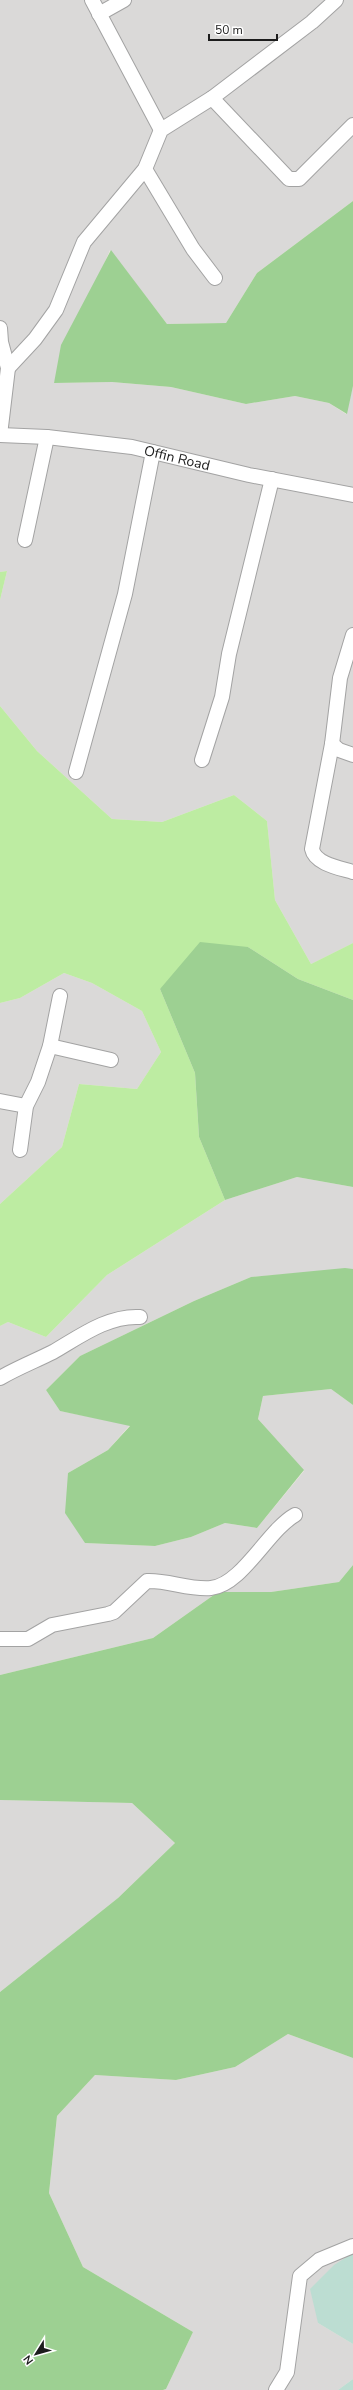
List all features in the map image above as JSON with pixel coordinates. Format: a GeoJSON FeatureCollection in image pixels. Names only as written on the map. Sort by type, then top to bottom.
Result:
{"type":"FeatureCollection","features":[{"type":"Feature","properties":{"kind":"street"},"geometry":{"type":"LineString","coordinates":[[92,0],[161,130]]}},
{"type":"Feature","properties":{"kind":"street"},"geometry":{"type":"LineString","coordinates":[[99,14],[124,0]]}},
{"type":"Feature","properties":{"kind":"street"},"geometry":{"type":"LineString","coordinates":[[8,368],[35,340],[56,310],[84,242],[144,168],[161,130],[212,98],[312,22],[336,0]]}},
{"type":"Feature","properties":{"kind":"street"},"geometry":{"type":"LineString","coordinates":[[212,98],[289,179],[299,179],[353,125]]}},
{"type":"Feature","properties":{"kind":"street"},"geometry":{"type":"LineString","coordinates":[[144,168],[193,249],[215,278]]}},
{"type":"Feature","properties":{"kind":"street"},"geometry":{"type":"LineString","coordinates":[[0,328],[1,342],[8,368],[0,435]]}},
{"type":"Feature","properties":{"kind":"street","name":"Offin Road"},"geometry":{"type":"LineString","coordinates":[[0,435],[47,437],[132,447],[272,479],[353,495]]}},
{"type":"Feature","properties":{"kind":"street"},"geometry":{"type":"LineString","coordinates":[[25,540],[47,437]]}},
{"type":"Feature","properties":{"kind":"street"},"geometry":{"type":"LineString","coordinates":[[76,772],[125,594],[153,452]]}},
{"type":"Feature","properties":{"kind":"street"},"geometry":{"type":"LineString","coordinates":[[202,760],[222,697],[228,654],[272,479]]}},
{"type":"Feature","properties":{"kind":"street"},"geometry":{"type":"LineString","coordinates":[[353,635],[340,678],[332,744],[312,849],[313,855],[318,859],[353,872]]}},
{"type":"Feature","properties":{"kind":"street"},"geometry":{"type":"LineString","coordinates":[[332,744],[340,750],[353,755]]}},
{"type":"Feature","properties":{"kind":"street"},"geometry":{"type":"LineString","coordinates":[[20,1150],[26,1106],[38,1082],[50,1046],[60,996]]}},
{"type":"Feature","properties":{"kind":"street"},"geometry":{"type":"LineString","coordinates":[[50,1046],[111,1060]]}},
{"type":"Feature","properties":{"kind":"street"},"geometry":{"type":"LineString","coordinates":[[0,1101],[26,1106]]}},
{"type":"Feature","properties":{"kind":"street"},"geometry":{"type":"LineString","coordinates":[[0,1378],[53,1351],[88,1330],[125,1316],[140,1316]]}},
{"type":"Feature","properties":{"kind":"street"},"geometry":{"type":"LineString","coordinates":[[0,1639],[28,1639],[52,1625],[114,1612],[147,1581],[200,1588],[224,1585],[258,1554],[282,1525],[295,1515]]}},
{"type":"Feature","properties":{"kind":"street"},"geometry":{"type":"LineString","coordinates":[[276,2390],[287,2372],[300,2276],[318,2260],[353,2246]]}},
{"type":"Feature","properties":{"kind":"shaded area"},"geometry":{"type":"Polygon","coordinates":[[[0,0],[353,0],[353,201],[257,273],[226,323],[167,324],[110,250],[54,383],[112,382],[171,387],[246,404],[295,396],[329,403],[346,414],[353,386],[353,943],[311,964],[275,900],[267,821],[234,795],[162,822],[112,819],[37,751],[0,706],[0,600],[7,571],[0,572],[0,0]]]}},
{"type":"Feature","properties":{"kind":"shaded area"},"geometry":{"type":"Polygon","coordinates":[[[64,973],[92,983],[142,1011],[161,1052],[137,1089],[79,1084],[62,1147],[0,1204],[0,1003],[20,998],[64,973]]]}},
{"type":"Feature","properties":{"kind":"shaded area"},"geometry":{"type":"Polygon","coordinates":[[[297,1177],[353,1187],[353,1269],[251,1277],[194,1301],[80,1356],[46,1390],[60,1411],[130,1425],[108,1450],[68,1473],[85,1543],[155,1546],[191,1537],[225,1523],[257,1528],[304,1471],[258,1419],[263,1396],[331,1389],[353,1405],[353,1565],[339,1582],[271,1592],[218,1592],[153,1638],[0,1675],[0,1326],[8,1322],[46,1337],[107,1275],[225,1200],[297,1177]]]}},
{"type":"Feature","properties":{"kind":"shaded area"},"geometry":{"type":"Polygon","coordinates":[[[0,1800],[132,1803],[175,1843],[118,1898],[0,1992],[0,1800]]]}},
{"type":"Feature","properties":{"kind":"shaded area"},"geometry":{"type":"Polygon","coordinates":[[[288,2034],[353,2058],[353,2253],[318,2323],[353,2344],[353,2379],[338,2390],[163,2390],[166,2389],[193,2332],[83,2267],[49,2193],[57,2116],[95,2075],[176,2080],[235,2067],[288,2034]]]}},
{"type":"Feature","properties":{"kind":"shaded area"},"geometry":{"type":"Polygon","coordinates":[[[353,2253],[353,2344],[318,2323],[310,2289],[334,2265],[353,2253]]]}},
{"type":"Feature","properties":{"kind":"shaded area"},"geometry":{"type":"Polygon","coordinates":[[[353,2379],[353,2390],[338,2390],[353,2379]]]}},
{"type":"Feature","properties":{"kind":"green space"},"geometry":{"type":"Polygon","coordinates":[[[353,201],[353,386],[347,414],[329,403],[295,396],[246,404],[171,387],[112,382],[54,383],[61,345],[111,250],[167,324],[226,323],[257,273],[353,201]]]}},
{"type":"Feature","properties":{"kind":"green space"},"geometry":{"type":"Polygon","coordinates":[[[7,571],[0,600],[0,572],[7,571]]]}},
{"type":"Feature","properties":{"kind":"green space"},"geometry":{"type":"Polygon","coordinates":[[[0,706],[37,751],[112,819],[162,822],[234,795],[267,821],[275,900],[311,964],[353,943],[353,1000],[298,979],[248,947],[160,989],[195,1073],[199,1137],[225,1200],[107,1275],[46,1337],[8,1322],[0,1326],[0,1204],[62,1147],[79,1084],[137,1089],[161,1052],[142,1011],[92,983],[64,973],[20,998],[0,1003],[0,706]]]}},
{"type":"Feature","properties":{"kind":"green space"},"geometry":{"type":"Polygon","coordinates":[[[200,942],[248,947],[298,979],[353,1000],[353,1187],[297,1177],[225,1200],[199,1137],[195,1073],[160,989],[200,942]]]}},
{"type":"Feature","properties":{"kind":"green space"},"geometry":{"type":"Polygon","coordinates":[[[345,1268],[353,1269],[353,1405],[331,1389],[263,1396],[258,1419],[304,1470],[257,1528],[225,1523],[191,1537],[155,1546],[85,1543],[65,1513],[68,1473],[108,1450],[130,1426],[60,1411],[46,1390],[80,1356],[194,1301],[251,1277],[345,1268]]]}},
{"type":"Feature","properties":{"kind":"green space"},"geometry":{"type":"Polygon","coordinates":[[[353,1565],[353,2058],[288,2034],[235,2067],[176,2080],[95,2075],[57,2116],[49,2193],[83,2267],[193,2332],[166,2389],[163,2390],[0,2390],[0,1992],[118,1898],[175,1843],[132,1803],[0,1800],[0,1675],[153,1638],[218,1592],[271,1592],[339,1582],[353,1565]]]}}]}
